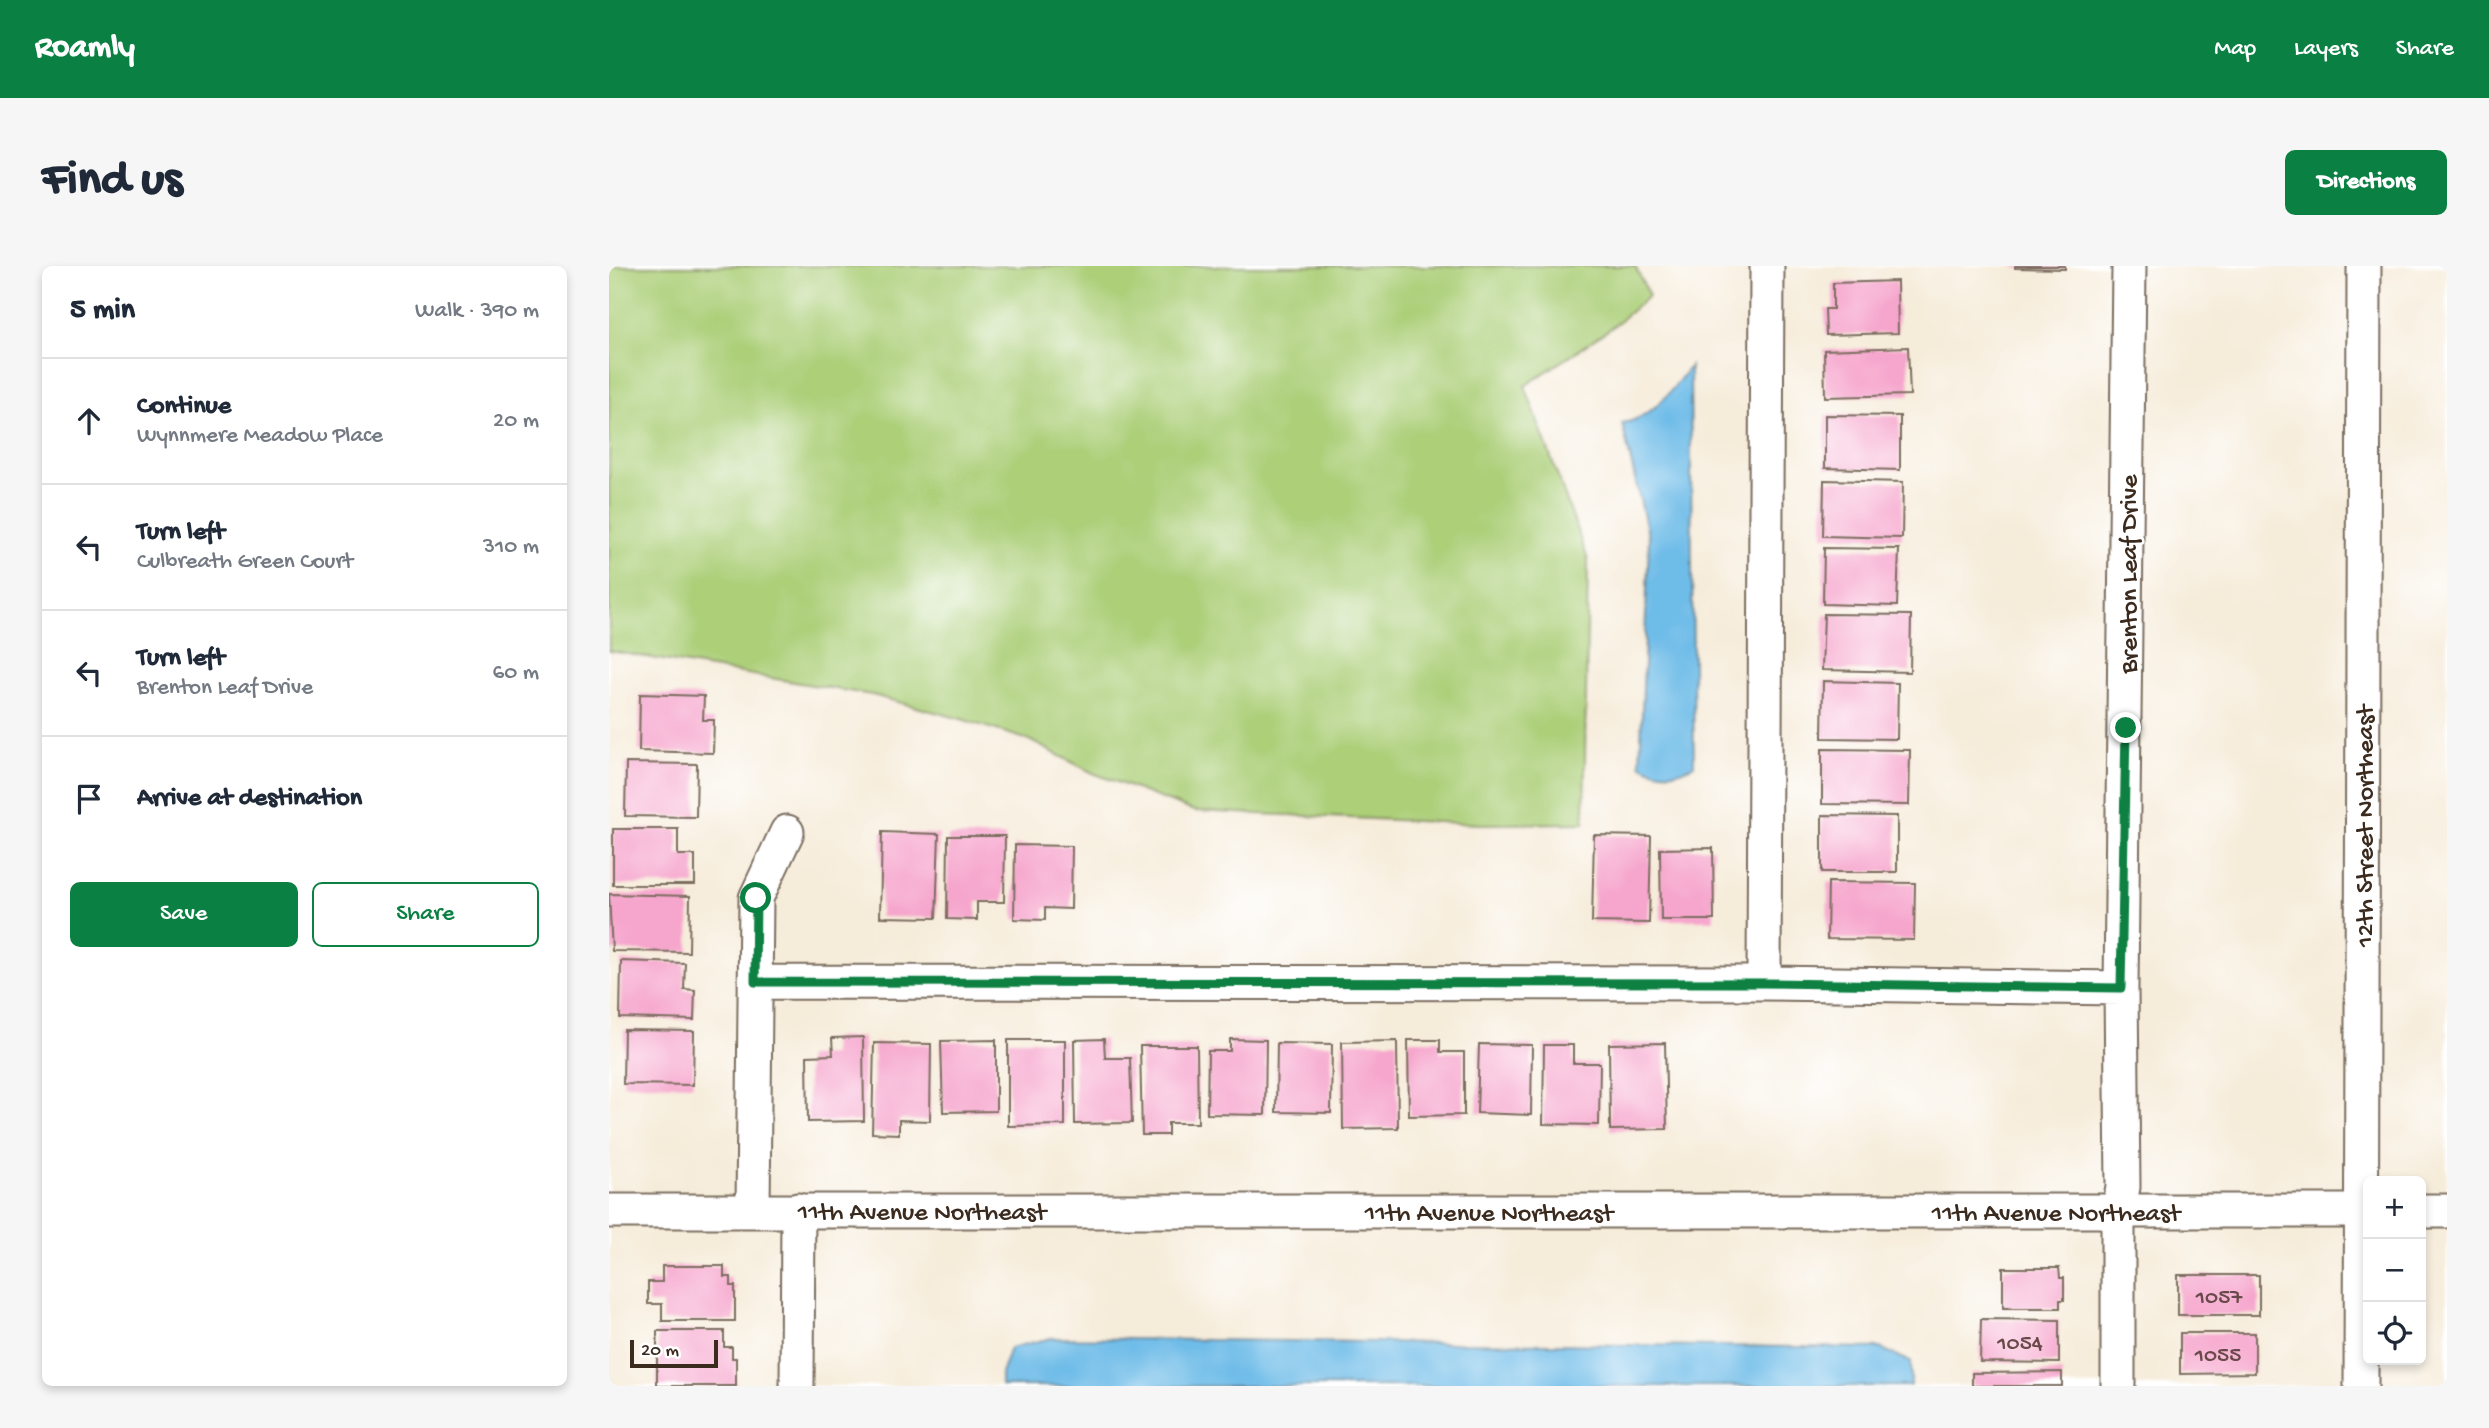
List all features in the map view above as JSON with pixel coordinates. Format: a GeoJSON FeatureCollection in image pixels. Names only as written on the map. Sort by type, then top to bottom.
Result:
{"type":"FeatureCollection","features":[{"type":"Feature","properties":{"kind":"street"},"geometry":{"type":"LineString","coordinates":[[1764,983],[1767,266]]}},
{"type":"Feature","properties":{"kind":"street","name":"Brenton Leaf Drive"},"geometry":{"type":"LineString","coordinates":[[2118,1386],[2118,1212],[2123,1187],[2121,988],[2129,266]]}},
{"type":"Feature","properties":{"kind":"street","name":"12th Street Northeast"},"geometry":{"type":"LineString","coordinates":[[2364,266],[2365,1176]]}},
{"type":"Feature","properties":{"kind":"street"},"geometry":{"type":"LineString","coordinates":[[753,1210],[756,898],[787,832]]}},
{"type":"Feature","properties":{"kind":"street"},"geometry":{"type":"LineString","coordinates":[[755,982],[1764,983],[2121,988]]}},
{"type":"Feature","properties":{"kind":"street"},"geometry":{"type":"LineString","coordinates":[[797,1386],[798,1210]]}},
{"type":"Feature","properties":{"kind":"street","name":"11th Avenue Northeast"},"geometry":{"type":"LineString","coordinates":[[609,1211],[2363,1211]]}},
{"type":"Feature","properties":{"kind":"street"},"geometry":{"type":"LineString","coordinates":[[2426,1211],[2447,1211]]}},
{"type":"Feature","properties":{"kind":"street","name":"12th Street Northeast"},"geometry":{"type":"LineString","coordinates":[[2361,1386],[2364,1239]]}},
{"type":"Feature","properties":{"kind":"green space"},"geometry":{"type":"Polygon","coordinates":[[[609,266],[1635,266],[1649,296],[1611,328],[1525,386],[1588,560],[1584,823],[1481,824],[1194,811],[1093,773],[1029,740],[961,719],[872,695],[609,651],[609,266]]]}},
{"type":"Feature","properties":{"kind":"water"},"geometry":{"type":"Polygon","coordinates":[[[1690,366],[1694,765],[1667,773],[1640,764],[1649,538],[1622,423],[1643,416],[1661,402],[1690,366]]]}},
{"type":"Feature","properties":{"kind":"water"},"geometry":{"type":"Polygon","coordinates":[[[1051,1338],[1880,1348],[1911,1362],[1911,1386],[1001,1386],[1001,1374],[1010,1348],[1051,1338]]]}},
{"type":"Feature","properties":{"kind":"building"},"geometry":{"type":"Polygon","coordinates":[[[2065,266],[2065,269],[2015,268],[2065,266]]]}},
{"type":"Feature","properties":{"kind":"building"},"geometry":{"type":"Polygon","coordinates":[[[1897,281],[1898,333],[1826,335],[1825,309],[1833,309],[1833,283],[1897,281]]]}},
{"type":"Feature","properties":{"kind":"building"},"geometry":{"type":"Polygon","coordinates":[[[1908,347],[1910,395],[1825,397],[1824,350],[1908,347]]]}},
{"type":"Feature","properties":{"kind":"building"},"geometry":{"type":"Polygon","coordinates":[[[1825,415],[1900,416],[1900,470],[1825,468],[1825,415]]]}},
{"type":"Feature","properties":{"kind":"building"},"geometry":{"type":"Polygon","coordinates":[[[1824,480],[1903,482],[1902,538],[1823,536],[1824,480]]]}},
{"type":"Feature","properties":{"kind":"building"},"geometry":{"type":"Polygon","coordinates":[[[1824,548],[1899,549],[1897,606],[1823,604],[1824,548]]]}},
{"type":"Feature","properties":{"kind":"building"},"geometry":{"type":"Polygon","coordinates":[[[1824,614],[1911,615],[1910,672],[1822,670],[1824,614]]]}},
{"type":"Feature","properties":{"kind":"building"},"geometry":{"type":"Polygon","coordinates":[[[1823,681],[1898,683],[1897,739],[1822,738],[1823,681]]]}},
{"type":"Feature","properties":{"kind":"building"},"geometry":{"type":"Polygon","coordinates":[[[640,694],[704,696],[703,720],[714,720],[713,753],[639,751],[640,694]]]}},
{"type":"Feature","properties":{"kind":"building"},"geometry":{"type":"Polygon","coordinates":[[[1822,749],[1910,750],[1909,805],[1822,804],[1822,749]]]}},
{"type":"Feature","properties":{"kind":"building"},"geometry":{"type":"Polygon","coordinates":[[[626,763],[697,764],[696,817],[625,816],[626,763]]]}},
{"type":"Feature","properties":{"kind":"building"},"geometry":{"type":"Polygon","coordinates":[[[1822,815],[1897,816],[1897,872],[1822,872],[1822,815]]]}},
{"type":"Feature","properties":{"kind":"building"},"geometry":{"type":"Polygon","coordinates":[[[613,829],[678,829],[678,855],[695,855],[695,885],[613,885],[613,829]]]}},
{"type":"Feature","properties":{"kind":"building"},"geometry":{"type":"Polygon","coordinates":[[[882,832],[939,834],[936,918],[880,917],[882,832]]]}},
{"type":"Feature","properties":{"kind":"building"},"geometry":{"type":"Polygon","coordinates":[[[1594,835],[1651,836],[1649,923],[1592,922],[1594,835]]]}},
{"type":"Feature","properties":{"kind":"building"},"geometry":{"type":"Polygon","coordinates":[[[948,836],[1005,836],[1004,902],[977,902],[977,920],[947,919],[948,836]]]}},
{"type":"Feature","properties":{"kind":"building"},"geometry":{"type":"Polygon","coordinates":[[[1015,845],[1072,846],[1071,909],[1045,908],[1045,920],[1014,919],[1015,845]]]}},
{"type":"Feature","properties":{"kind":"building"},"geometry":{"type":"Polygon","coordinates":[[[1713,848],[1714,920],[1661,920],[1660,849],[1713,848]]]}},
{"type":"Feature","properties":{"kind":"building"},"geometry":{"type":"Polygon","coordinates":[[[1828,882],[1915,883],[1914,940],[1827,939],[1828,882]]]}},
{"type":"Feature","properties":{"kind":"building"},"geometry":{"type":"Polygon","coordinates":[[[609,894],[690,896],[689,952],[612,951],[609,894]]]}},
{"type":"Feature","properties":{"kind":"building"},"geometry":{"type":"Polygon","coordinates":[[[621,961],[685,963],[684,989],[695,990],[694,1020],[620,1018],[621,961]]]}},
{"type":"Feature","properties":{"kind":"building"},"geometry":{"type":"Polygon","coordinates":[[[624,1030],[694,1031],[693,1085],[623,1084],[624,1030]]]}},
{"type":"Feature","properties":{"kind":"building"},"geometry":{"type":"Polygon","coordinates":[[[863,1037],[864,1121],[808,1122],[807,1056],[833,1055],[832,1038],[863,1037]]]}},
{"type":"Feature","properties":{"kind":"building"},"geometry":{"type":"Polygon","coordinates":[[[1104,1039],[1105,1058],[1130,1058],[1132,1123],[1075,1124],[1074,1040],[1104,1039]]]}},
{"type":"Feature","properties":{"kind":"building"},"geometry":{"type":"Polygon","coordinates":[[[1230,1039],[1266,1040],[1265,1115],[1207,1114],[1208,1051],[1230,1051],[1230,1039]]]}},
{"type":"Feature","properties":{"kind":"building"},"geometry":{"type":"Polygon","coordinates":[[[996,1040],[996,1111],[943,1112],[941,1041],[996,1040]]]}},
{"type":"Feature","properties":{"kind":"building"},"geometry":{"type":"Polygon","coordinates":[[[1008,1040],[1065,1040],[1065,1125],[1008,1126],[1008,1040]]]}},
{"type":"Feature","properties":{"kind":"building"},"geometry":{"type":"Polygon","coordinates":[[[1408,1040],[1440,1040],[1440,1052],[1464,1052],[1464,1115],[1409,1116],[1408,1040]]]}},
{"type":"Feature","properties":{"kind":"building"},"geometry":{"type":"Polygon","coordinates":[[[1397,1041],[1398,1128],[1343,1129],[1342,1042],[1397,1041]]]}},
{"type":"Feature","properties":{"kind":"building"},"geometry":{"type":"Polygon","coordinates":[[[874,1043],[931,1044],[930,1121],[899,1120],[899,1134],[872,1133],[874,1043]]]}},
{"type":"Feature","properties":{"kind":"building"},"geometry":{"type":"Polygon","coordinates":[[[1277,1043],[1332,1044],[1331,1113],[1276,1112],[1277,1043]]]}},
{"type":"Feature","properties":{"kind":"building"},"geometry":{"type":"Polygon","coordinates":[[[1665,1043],[1667,1129],[1610,1130],[1609,1044],[1665,1043]]]}},
{"type":"Feature","properties":{"kind":"building"},"geometry":{"type":"Polygon","coordinates":[[[1479,1044],[1532,1045],[1531,1115],[1477,1113],[1479,1044]]]}},
{"type":"Feature","properties":{"kind":"building"},"geometry":{"type":"Polygon","coordinates":[[[1544,1045],[1573,1045],[1573,1063],[1600,1063],[1599,1125],[1543,1124],[1544,1045]]]}},
{"type":"Feature","properties":{"kind":"building"},"geometry":{"type":"Polygon","coordinates":[[[1140,1046],[1197,1046],[1198,1123],[1168,1123],[1168,1135],[1142,1135],[1140,1046]]]}},
{"type":"Feature","properties":{"kind":"building"},"geometry":{"type":"Polygon","coordinates":[[[662,1266],[724,1266],[724,1277],[731,1277],[731,1286],[735,1286],[735,1321],[662,1321],[662,1304],[648,1304],[648,1282],[662,1282],[662,1266]]]}},
{"type":"Feature","properties":{"kind":"building"},"geometry":{"type":"Polygon","coordinates":[[[2003,1268],[2059,1268],[2060,1278],[2064,1278],[2064,1300],[2060,1300],[2060,1308],[2003,1308],[2003,1268]]]}},
{"type":"Feature","properties":{"kind":"building"},"geometry":{"type":"Polygon","coordinates":[[[2178,1275],[2259,1275],[2259,1315],[2178,1315],[2178,1275]]]}},
{"type":"Feature","properties":{"kind":"building"},"geometry":{"type":"Polygon","coordinates":[[[1981,1319],[2059,1320],[2059,1363],[1980,1362],[1981,1319]]]}},
{"type":"Feature","properties":{"kind":"building"},"geometry":{"type":"Polygon","coordinates":[[[657,1331],[724,1331],[724,1347],[732,1347],[732,1358],[736,1358],[736,1386],[657,1386],[657,1331]]]}},
{"type":"Feature","properties":{"kind":"building"},"geometry":{"type":"Polygon","coordinates":[[[2180,1333],[2255,1333],[2255,1373],[2180,1374],[2180,1333]]]}},
{"type":"Feature","properties":{"kind":"building"},"geometry":{"type":"Polygon","coordinates":[[[2062,1372],[2062,1386],[1972,1386],[1972,1373],[2062,1372]]]}},
{"type":"Feature","properties":{"kind":"route"},"geometry":{"type":"LineString","coordinates":[[756,898],[755,982],[1764,983],[2121,988],[2126,728]]}}]}
